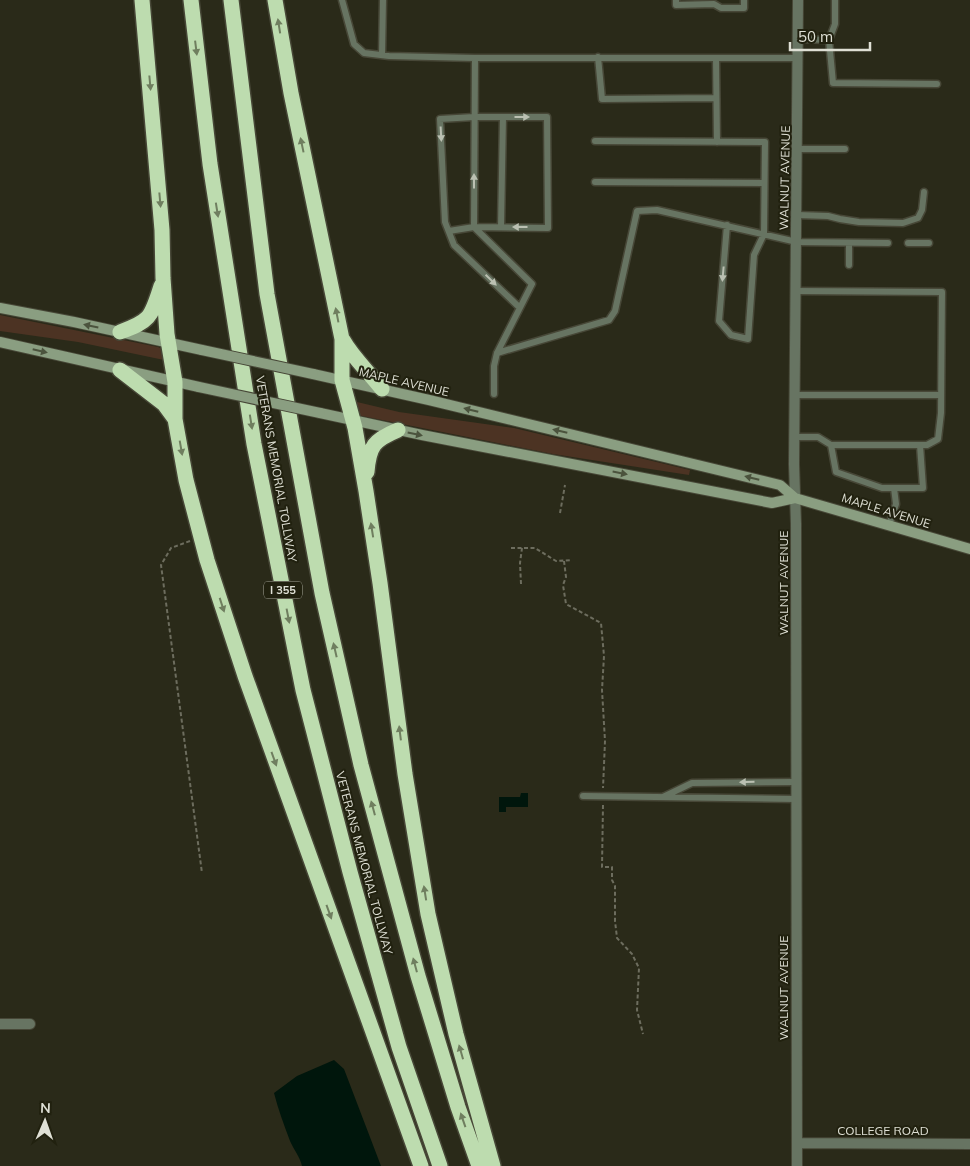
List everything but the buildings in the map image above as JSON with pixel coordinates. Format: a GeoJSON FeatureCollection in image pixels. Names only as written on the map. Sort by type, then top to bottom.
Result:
{"type":"FeatureCollection","features":[{"type":"Feature","properties":{"kind":"highway"},"geometry":{"type":"LineString","coordinates":[[142,0],[162,230],[163,278],[175,382],[175,419],[186,480],[201,537],[245,676],[421,1166]]}},
{"type":"Feature","properties":{"kind":"highway","name":"VETERANS MEMORIAL TOLLWAY"},"geometry":{"type":"LineString","coordinates":[[191,0],[210,164],[254,444],[303,690],[350,872],[399,1047],[440,1166]]}},
{"type":"Feature","properties":{"kind":"highway","name":"VETERANS MEMORIAL TOLLWAY"},"geometry":{"type":"LineString","coordinates":[[231,0],[267,294],[322,593],[361,765],[418,976],[458,1107],[479,1166]]}},
{"type":"Feature","properties":{"kind":"highway"},"geometry":{"type":"LineString","coordinates":[[275,0],[291,93],[342,339],[342,380],[352,421],[356,428],[380,584],[405,774],[428,914],[456,1034],[493,1166]]}},
{"type":"Feature","properties":{"kind":"highway"},"geometry":{"type":"LineString","coordinates":[[120,332],[141,324],[148,318],[153,309],[163,278]]}},
{"type":"Feature","properties":{"kind":"highway"},"geometry":{"type":"LineString","coordinates":[[342,339],[358,363],[382,389]]}},
{"type":"Feature","properties":{"kind":"highway"},"geometry":{"type":"LineString","coordinates":[[120,370],[164,404],[175,419]]}},
{"type":"Feature","properties":{"kind":"highway"},"geometry":{"type":"LineString","coordinates":[[366,491],[368,455],[372,445],[398,430]]}},
{"type":"Feature","properties":{"kind":"main road","name":"MAPLE AVENUE"},"geometry":{"type":"LineString","coordinates":[[0,308],[382,389],[780,485],[795,498],[970,549]]}},
{"type":"Feature","properties":{"kind":"main road","name":"MAPLE AVENUE"},"geometry":{"type":"LineString","coordinates":[[0,342],[352,421],[772,503],[795,498]]}},
{"type":"Feature","properties":{"kind":"street","name":"WALNUT AVENUE"},"geometry":{"type":"LineString","coordinates":[[797,1166],[795,395],[798,0]]}},
{"type":"Feature","properties":{"kind":"street"},"geometry":{"type":"LineString","coordinates":[[0,1024],[30,1024]]}},
{"type":"Feature","properties":{"kind":"street","name":"COLLEGE ROAD"},"geometry":{"type":"LineString","coordinates":[[797,1143],[970,1144]]}},
{"type":"Feature","properties":{"kind":"lane"},"geometry":{"type":"LineString","coordinates":[[342,0],[354,44],[364,53],[475,58],[798,58]]}},
{"type":"Feature","properties":{"kind":"lane"},"geometry":{"type":"LineString","coordinates":[[382,55],[383,0]]}},
{"type":"Feature","properties":{"kind":"lane"},"geometry":{"type":"LineString","coordinates":[[676,0],[676,5],[714,4],[721,8],[744,8],[744,0]]}},
{"type":"Feature","properties":{"kind":"lane"},"geometry":{"type":"LineString","coordinates":[[835,0],[835,24],[830,40],[833,83],[937,84]]}},
{"type":"Feature","properties":{"kind":"lane"},"geometry":{"type":"LineString","coordinates":[[799,39],[830,40]]}},
{"type":"Feature","properties":{"kind":"lane"},"geometry":{"type":"LineString","coordinates":[[598,57],[602,99],[716,98]]}},
{"type":"Feature","properties":{"kind":"lane"},"geometry":{"type":"LineString","coordinates":[[475,58],[474,227],[532,284],[497,353],[494,366],[494,394]]}},
{"type":"Feature","properties":{"kind":"lane"},"geometry":{"type":"LineString","coordinates":[[716,58],[717,142]]}},
{"type":"Feature","properties":{"kind":"lane"},"geometry":{"type":"LineString","coordinates":[[449,231],[474,227],[548,228],[547,118],[474,117],[440,119],[445,222],[454,244],[519,307]]}},
{"type":"Feature","properties":{"kind":"lane"},"geometry":{"type":"LineString","coordinates":[[501,227],[503,117]]}},
{"type":"Feature","properties":{"kind":"lane"},"geometry":{"type":"LineString","coordinates":[[595,141],[765,142],[764,234],[754,255],[748,340],[731,335],[718,321],[727,225]]}},
{"type":"Feature","properties":{"kind":"lane"},"geometry":{"type":"LineString","coordinates":[[798,149],[845,149]]}},
{"type":"Feature","properties":{"kind":"lane"},"geometry":{"type":"LineString","coordinates":[[595,182],[764,183]]}},
{"type":"Feature","properties":{"kind":"lane"},"geometry":{"type":"LineString","coordinates":[[797,215],[828,216],[859,222],[903,223],[918,218],[922,210],[924,192]]}},
{"type":"Feature","properties":{"kind":"lane"},"geometry":{"type":"LineString","coordinates":[[497,353],[609,320],[615,311],[637,211],[657,210],[797,242],[888,243]]}},
{"type":"Feature","properties":{"kind":"lane"},"geometry":{"type":"LineString","coordinates":[[850,243],[850,266]]}},
{"type":"Feature","properties":{"kind":"lane"},"geometry":{"type":"LineString","coordinates":[[908,243],[929,243]]}},
{"type":"Feature","properties":{"kind":"lane"},"geometry":{"type":"LineString","coordinates":[[795,437],[818,437],[831,445],[927,445],[938,439],[941,414],[942,292],[796,291]]}},
{"type":"Feature","properties":{"kind":"lane"},"geometry":{"type":"LineString","coordinates":[[795,395],[941,395]]}},
{"type":"Feature","properties":{"kind":"lane"},"geometry":{"type":"LineString","coordinates":[[831,445],[836,472],[882,488],[923,488],[920,445]]}},
{"type":"Feature","properties":{"kind":"lane"},"geometry":{"type":"LineString","coordinates":[[889,525],[896,504],[894,488]]}},
{"type":"Feature","properties":{"kind":"lane"},"geometry":{"type":"LineString","coordinates":[[660,798],[692,783],[796,782]]}},
{"type":"Feature","properties":{"kind":"lane"},"geometry":{"type":"LineString","coordinates":[[583,796],[796,799]]}},
{"type":"Feature","properties":{"kind":"path"},"geometry":{"type":"LineString","coordinates":[[560,514],[565,485]]}},
{"type":"Feature","properties":{"kind":"path"},"geometry":{"type":"LineString","coordinates":[[201,537],[171,548],[161,565],[202,873]]}},
{"type":"Feature","properties":{"kind":"path"},"geometry":{"type":"LineString","coordinates":[[511,548],[534,548],[556,561],[572,560]]}},
{"type":"Feature","properties":{"kind":"path"},"geometry":{"type":"LineString","coordinates":[[521,584],[520,563],[522,548]]}},
{"type":"Feature","properties":{"kind":"path"},"geometry":{"type":"LineString","coordinates":[[564,561],[566,577],[563,585],[566,604],[601,622],[604,656],[602,690],[605,741],[602,867],[612,867],[612,880],[615,886],[617,938],[632,954],[639,968],[637,1010],[643,1034]]}},
{"type":"Feature","properties":{"kind":"shaded area"},"geometry":{"type":"Polygon","coordinates":[[[0,315],[158,347],[162,349],[164,360],[78,342],[0,331],[0,315]]]}},
{"type":"Feature","properties":{"kind":"shaded area"},"geometry":{"type":"Polygon","coordinates":[[[355,403],[399,412],[514,428],[690,470],[689,475],[553,454],[357,415],[355,403]]]}},
{"type":"Feature","properties":{"kind":"shaded area"},"geometry":{"type":"Polygon","coordinates":[[[521,793],[528,793],[528,807],[506,807],[506,812],[499,812],[499,797],[520,797],[521,793]]]}},
{"type":"Feature","properties":{"kind":"shaded area"},"geometry":{"type":"Polygon","coordinates":[[[334,1060],[344,1069],[381,1166],[302,1166],[290,1141],[274,1093],[297,1076],[334,1060]]]}}]}
